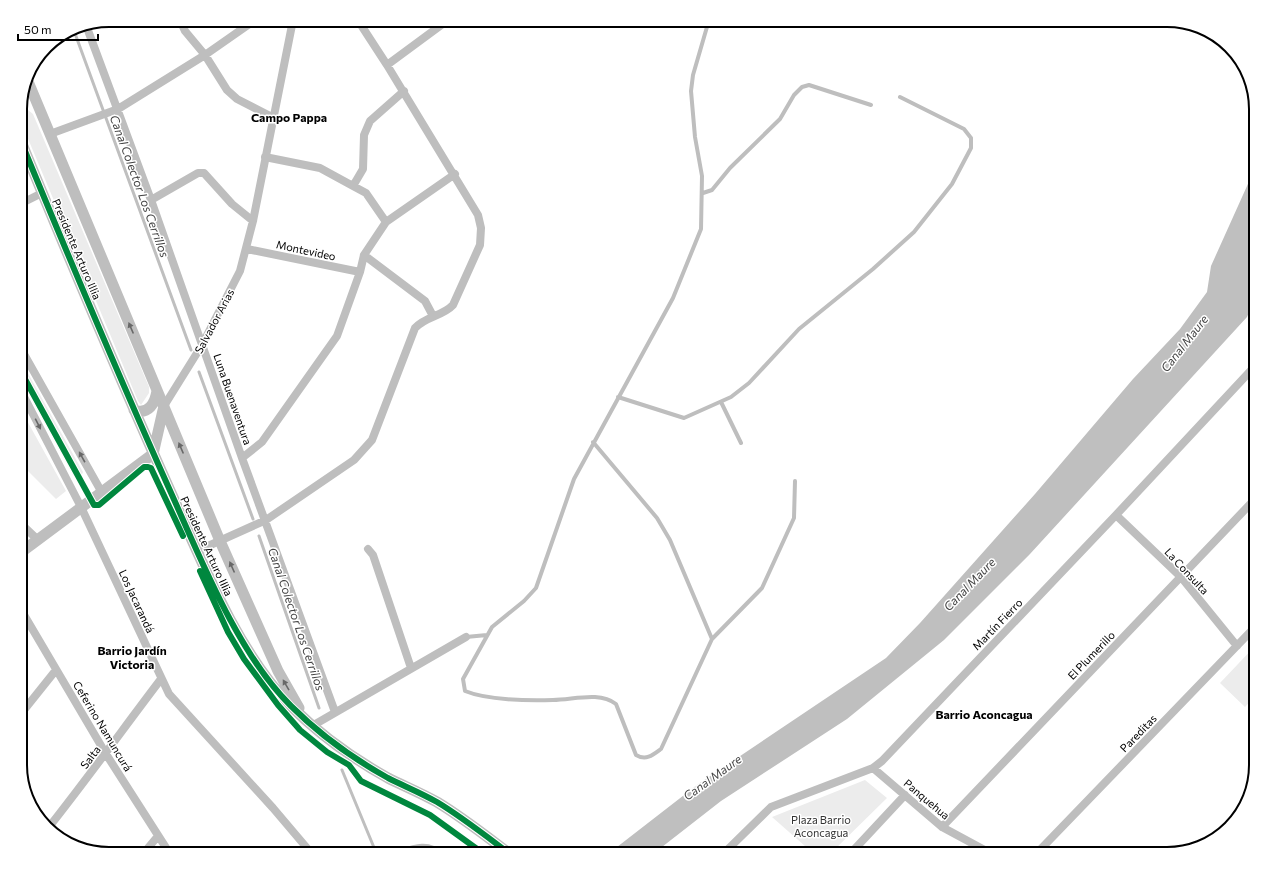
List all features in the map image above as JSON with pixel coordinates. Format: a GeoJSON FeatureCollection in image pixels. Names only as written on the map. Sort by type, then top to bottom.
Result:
{"type":"FeatureCollection","features":[{"type":"Feature","properties":{"kind":"street"},"geometry":{"type":"LineString","coordinates":[[183,27],[205,55],[227,90],[237,99],[274,118]]}},
{"type":"Feature","properties":{"kind":"street"},"geometry":{"type":"LineString","coordinates":[[50,134],[115,110],[205,55],[245,27]]}},
{"type":"Feature","properties":{"kind":"street","name":"Salvador Arias"},"geometry":{"type":"LineString","coordinates":[[153,454],[164,406],[202,345],[240,271],[247,249],[253,221],[292,27]]}},
{"type":"Feature","properties":{"kind":"street"},"geometry":{"type":"LineString","coordinates":[[197,551],[266,520],[354,460],[372,440],[415,328],[420,322],[448,310],[453,305],[480,245],[481,228],[478,215],[455,174],[404,91],[362,27]]}},
{"type":"Feature","properties":{"kind":"street"},"geometry":{"type":"LineString","coordinates":[[387,65],[439,27]]}},
{"type":"Feature","properties":{"kind":"street","name":"Luna Buenaventura"},"geometry":{"type":"LineString","coordinates":[[88,30],[115,110],[151,200],[242,458],[266,520],[335,712]]}},
{"type":"Feature","properties":{"kind":"street","name":"Presidente Arturo Illia"},"geometry":{"type":"LineString","coordinates":[[30,87],[220,541],[278,671],[309,723]]}},
{"type":"Feature","properties":{"kind":"street"},"geometry":{"type":"LineString","coordinates":[[353,186],[363,169],[364,135],[370,121],[404,91]]}},
{"type":"Feature","properties":{"kind":"street","name":"Presidente Arturo Illia"},"geometry":{"type":"LineString","coordinates":[[27,156],[134,410],[197,551],[237,631],[263,672],[290,705],[344,752],[390,779],[440,804],[500,847]]}},
{"type":"Feature","properties":{"kind":"street"},"geometry":{"type":"LineString","coordinates":[[265,157],[320,168],[366,194],[386,222]]}},
{"type":"Feature","properties":{"kind":"street"},"geometry":{"type":"LineString","coordinates":[[151,200],[198,173],[204,172],[232,204],[253,221]]}},
{"type":"Feature","properties":{"kind":"street"},"geometry":{"type":"LineString","coordinates":[[242,458],[262,442],[337,336],[360,272],[364,255],[386,222],[455,174]]}},
{"type":"Feature","properties":{"kind":"street"},"geometry":{"type":"LineString","coordinates":[[27,200],[42,192]]}},
{"type":"Feature","properties":{"kind":"street","name":"Montevideo"},"geometry":{"type":"LineString","coordinates":[[247,249],[360,272]]}},
{"type":"Feature","properties":{"kind":"street"},"geometry":{"type":"LineString","coordinates":[[364,255],[425,301],[433,316]]}},
{"type":"Feature","properties":{"kind":"street"},"geometry":{"type":"LineString","coordinates":[[27,359],[101,491]]}},
{"type":"Feature","properties":{"kind":"street","name":"Martín Fierro"},"geometry":{"type":"LineString","coordinates":[[730,847],[771,807],[873,768],[882,761],[1249,373]]}},
{"type":"Feature","properties":{"kind":"street"},"geometry":{"type":"LineString","coordinates":[[134,410],[142,411],[149,408],[154,403],[157,391]]}},
{"type":"Feature","properties":{"kind":"street","name":"Los Jacarandá"},"geometry":{"type":"LineString","coordinates":[[27,403],[81,507],[161,679],[172,699],[281,817],[306,847]]}},
{"type":"Feature","properties":{"kind":"street"},"geometry":{"type":"LineString","coordinates":[[27,548],[101,491],[153,454]]}},
{"type":"Feature","properties":{"kind":"street","name":"El Plumerillo"},"geometry":{"type":"LineString","coordinates":[[942,827],[1249,505]]}},
{"type":"Feature","properties":{"kind":"street","name":"La Consulta"},"geometry":{"type":"LineString","coordinates":[[1116,515],[1181,577],[1237,646]]}},
{"type":"Feature","properties":{"kind":"street"},"geometry":{"type":"LineString","coordinates":[[27,529],[38,540]]}},
{"type":"Feature","properties":{"kind":"street"},"geometry":{"type":"LineString","coordinates":[[368,550],[373,555],[411,668]]}},
{"type":"Feature","properties":{"kind":"street","name":"Ceferino Namuncurá"},"geometry":{"type":"LineString","coordinates":[[27,620],[106,754],[165,847]]}},
{"type":"Feature","properties":{"kind":"street","name":"Pareditas"},"geometry":{"type":"LineString","coordinates":[[1043,847],[1249,633]]}},
{"type":"Feature","properties":{"kind":"street"},"geometry":{"type":"LineString","coordinates":[[309,723],[335,712],[466,637]]}},
{"type":"Feature","properties":{"kind":"street"},"geometry":{"type":"LineString","coordinates":[[27,706],[56,670]]}},
{"type":"Feature","properties":{"kind":"street","name":"Salta"},"geometry":{"type":"LineString","coordinates":[[52,824],[106,754],[115,739],[161,679]]}},
{"type":"Feature","properties":{"kind":"street","name":"Panquehua"},"geometry":{"type":"LineString","coordinates":[[873,768],[942,827],[979,847]]}},
{"type":"Feature","properties":{"kind":"street"},"geometry":{"type":"LineString","coordinates":[[857,847],[905,796]]}},
{"type":"Feature","properties":{"kind":"street"},"geometry":{"type":"LineString","coordinates":[[149,847],[158,836]]}},
{"type":"Feature","properties":{"kind":"lane"},"geometry":{"type":"LineString","coordinates":[[707,27],[691,91],[703,193],[701,229],[673,298],[574,479],[536,588],[524,601],[492,626],[463,679],[464,691],[477,696],[553,700],[597,697],[609,698],[616,704],[636,755],[642,758],[650,757],[661,749],[712,639],[762,588],[794,518],[795,481]]}},
{"type":"Feature","properties":{"kind":"lane"},"geometry":{"type":"LineString","coordinates":[[703,193],[712,190],[730,168],[780,119],[794,95],[802,87],[809,85],[871,105]]}},
{"type":"Feature","properties":{"kind":"lane"},"geometry":{"type":"LineString","coordinates":[[618,397],[684,418],[731,397],[749,383],[799,329],[867,274],[914,232],[952,184],[970,148],[971,138],[964,129],[900,97]]}},
{"type":"Feature","properties":{"kind":"lane"},"geometry":{"type":"LineString","coordinates":[[721,402],[741,443]]}},
{"type":"Feature","properties":{"kind":"lane"},"geometry":{"type":"LineString","coordinates":[[593,442],[656,518],[670,540],[712,639]]}},
{"type":"Feature","properties":{"kind":"lane"},"geometry":{"type":"LineString","coordinates":[[466,637],[487,635]]}},
{"type":"Feature","properties":{"kind":"lane"},"geometry":{"type":"LineString","coordinates":[[414,847],[421,845],[434,847]]}},
{"type":"Feature","properties":{"kind":"green space"},"geometry":{"type":"Polygon","coordinates":[[[27,110],[33,114],[149,387],[149,393],[141,405],[27,136],[27,110]]]}},
{"type":"Feature","properties":{"kind":"green space"},"geometry":{"type":"Polygon","coordinates":[[[27,372],[83,472],[81,477],[77,478],[73,475],[27,391],[27,372]]]}},
{"type":"Feature","properties":{"kind":"green space"},"geometry":{"type":"Polygon","coordinates":[[[27,421],[66,491],[56,499],[27,470],[27,421]]]}},
{"type":"Feature","properties":{"kind":"green space"},"geometry":{"type":"Polygon","coordinates":[[[1249,652],[1249,703],[1245,707],[1220,683],[1249,652]]]}},
{"type":"Feature","properties":{"kind":"green space","name":"Plaza Barrio Aconcagua"},"geometry":{"type":"Polygon","coordinates":[[[865,780],[887,798],[837,847],[806,847],[772,817],[865,780]]]}},
{"type":"Feature","properties":{"kind":"water","name":"Canal Maure"},"geometry":{"type":"Polygon","coordinates":[[[1249,182],[1249,313],[1247,317],[1030,554],[944,640],[847,719],[721,801],[662,847],[617,847],[697,785],[886,658],[920,623],[1035,494],[1133,379],[1180,329],[1207,292],[1211,266],[1249,182]]]}},
{"type":"Feature","properties":{"kind":"waterway","name":"Canal Colector Los Cerrillos"},"geometry":{"type":"LineString","coordinates":[[75,34],[191,350]]}},
{"type":"Feature","properties":{"kind":"waterway","name":"Canal Colector Los Cerrillos"},"geometry":{"type":"LineString","coordinates":[[199,372],[253,519]]}},
{"type":"Feature","properties":{"kind":"waterway","name":"Canal Colector Los Cerrillos"},"geometry":{"type":"LineString","coordinates":[[259,536],[319,708]]}},
{"type":"Feature","properties":{"kind":"waterway","name":"Canal Colector Los Cerrillos"},"geometry":{"type":"LineString","coordinates":[[342,770],[374,847]]}},
{"type":"Feature","properties":{"kind":"cycle path"},"geometry":{"type":"LineString","coordinates":[[27,156],[152,451],[209,578],[238,634],[255,661],[272,685],[313,727],[337,745],[388,778],[437,802],[501,847]]}},
{"type":"Feature","properties":{"kind":"cycle path"},"geometry":{"type":"LineString","coordinates":[[27,383],[94,505],[99,505],[144,467],[151,468],[183,536]]}},
{"type":"Feature","properties":{"kind":"cycle path"},"geometry":{"type":"LineString","coordinates":[[200,571],[228,632],[244,659],[278,705],[300,730],[327,752],[349,765],[361,781],[430,815],[474,847]]}},
{"type":"Feature","properties":{"kind":"district","name":"Campo Pappa"},"geometry":{"type":"Point","coordinates":[289,117]}},
{"type":"Feature","properties":{"kind":"district","name":"Barrio Jardín Victoria"},"geometry":{"type":"Point","coordinates":[132,657]}},
{"type":"Feature","properties":{"kind":"district","name":"Barrio Aconcagua"},"geometry":{"type":"Point","coordinates":[984,714]}}]}
